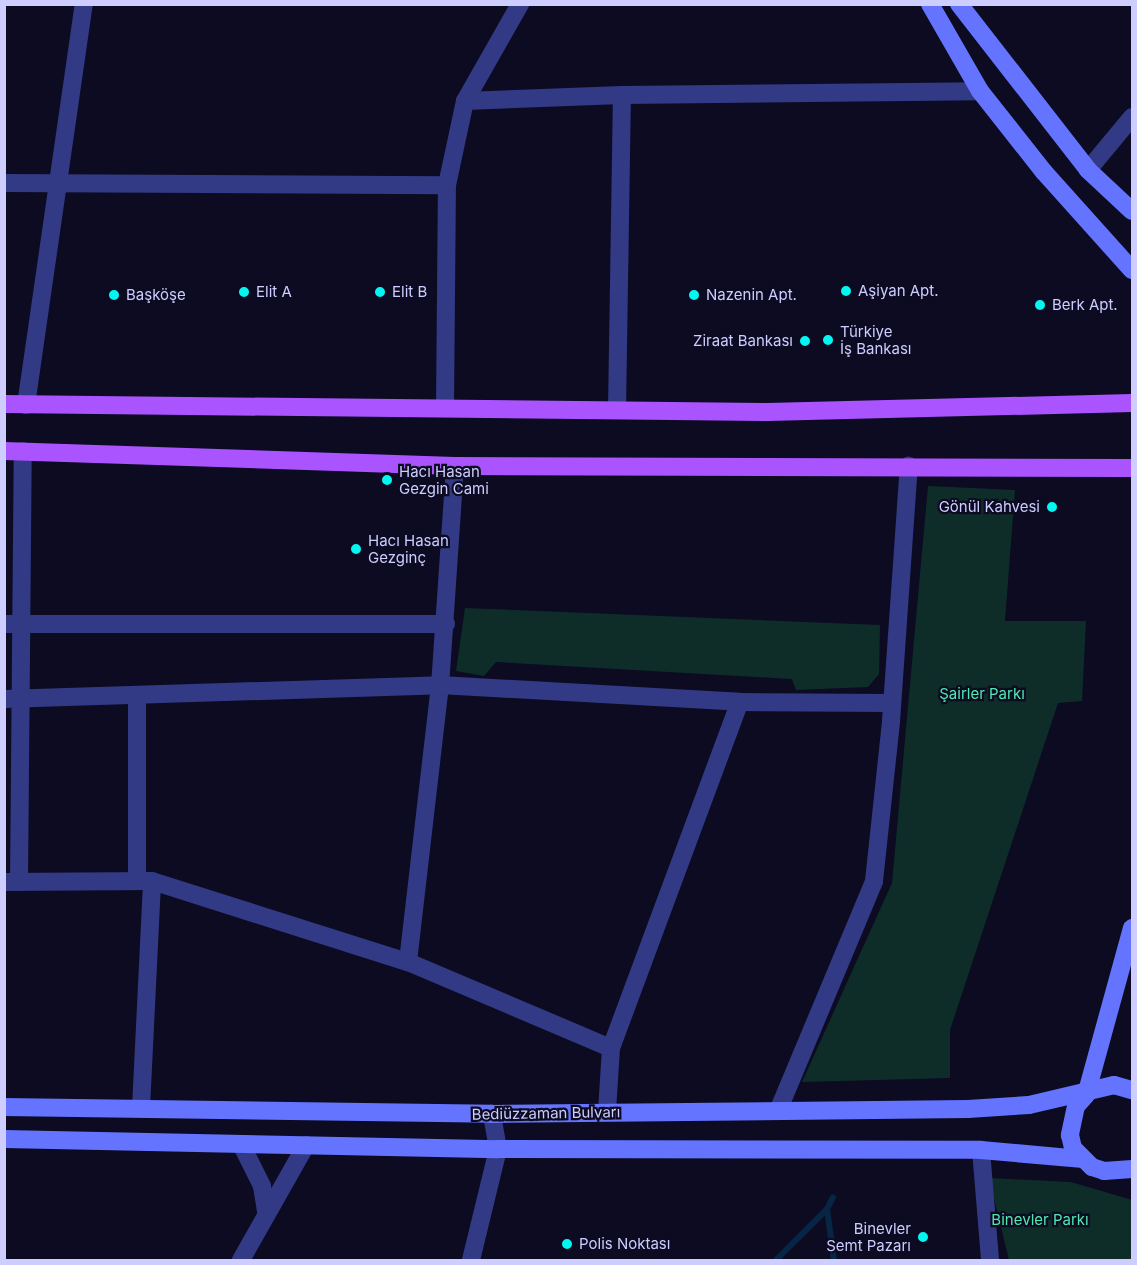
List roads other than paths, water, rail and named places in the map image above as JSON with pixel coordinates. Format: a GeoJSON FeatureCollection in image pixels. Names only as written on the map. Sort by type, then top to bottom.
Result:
{"type":"FeatureCollection","features":[{"type":"Feature","properties":{"kind":"main road"},"geometry":{"type":"LineString","coordinates":[[4,404],[767,412],[1132,403]]}},
{"type":"Feature","properties":{"kind":"main road"},"geometry":{"type":"LineString","coordinates":[[4,451],[454,466],[1132,468]]}},
{"type":"Feature","properties":{"kind":"street"},"geometry":{"type":"LineString","coordinates":[[26,405],[61,182],[84,4]]}},
{"type":"Feature","properties":{"kind":"street"},"geometry":{"type":"LineString","coordinates":[[445,408],[447,185],[465,100],[520,4]]}},
{"type":"Feature","properties":{"kind":"street"},"geometry":{"type":"LineString","coordinates":[[930,4],[980,92],[1044,172],[1132,270]]}},
{"type":"Feature","properties":{"kind":"street"},"geometry":{"type":"LineString","coordinates":[[960,4],[1089,170],[1132,212]]}},
{"type":"Feature","properties":{"kind":"street"},"geometry":{"type":"LineString","coordinates":[[465,100],[622,95],[980,92]]}},
{"type":"Feature","properties":{"kind":"street"},"geometry":{"type":"LineString","coordinates":[[617,410],[622,95]]}},
{"type":"Feature","properties":{"kind":"street"},"geometry":{"type":"LineString","coordinates":[[1089,170],[1132,117]]}},
{"type":"Feature","properties":{"kind":"street"},"geometry":{"type":"LineString","coordinates":[[4,183],[447,185]]}},
{"type":"Feature","properties":{"kind":"street"},"geometry":{"type":"LineString","coordinates":[[23,451],[23,699],[12,882],[145,880],[408,962],[611,1048]]}},
{"type":"Feature","properties":{"kind":"street"},"geometry":{"type":"LineString","coordinates":[[408,962],[441,685],[454,466]]}},
{"type":"Feature","properties":{"kind":"street"},"geometry":{"type":"LineString","coordinates":[[778,1110],[874,881],[892,703],[909,466]]}},
{"type":"Feature","properties":{"kind":"street"},"geometry":{"type":"LineString","coordinates":[[4,624],[446,624]]}},
{"type":"Feature","properties":{"kind":"street"},"geometry":{"type":"LineString","coordinates":[[4,699],[441,685],[740,702],[892,703]]}},
{"type":"Feature","properties":{"kind":"street"},"geometry":{"type":"LineString","coordinates":[[137,694],[145,880],[141,1108]]}},
{"type":"Feature","properties":{"kind":"street"},"geometry":{"type":"LineString","coordinates":[[608,1112],[611,1048],[740,702]]}},
{"type":"Feature","properties":{"kind":"street"},"geometry":{"type":"LineString","coordinates":[[1081,1159],[1070,1135],[1070,1120],[1086,1095],[1132,928]]}},
{"type":"Feature","properties":{"kind":"street","name":"Bediüzzaman Bulvarı"},"geometry":{"type":"LineString","coordinates":[[4,1107],[492,1114],[968,1109],[1029,1105],[1086,1095],[1114,1085],[1132,1090]]}},
{"type":"Feature","properties":{"kind":"street"},"geometry":{"type":"LineString","coordinates":[[471,1260],[498,1149],[492,1114]]}},
{"type":"Feature","properties":{"kind":"street"},"geometry":{"type":"LineString","coordinates":[[4,1139],[498,1149],[981,1150],[1081,1159],[1104,1172],[1132,1168]]}},
{"type":"Feature","properties":{"kind":"street"},"geometry":{"type":"LineString","coordinates":[[241,1144],[262,1186],[266,1212]]}},
{"type":"Feature","properties":{"kind":"street"},"geometry":{"type":"LineString","coordinates":[[241,1260],[266,1212],[306,1145]]}},
{"type":"Feature","properties":{"kind":"street"},"geometry":{"type":"LineString","coordinates":[[981,1150],[990,1260]]}},
{"type":"Feature","properties":{"kind":"waterway"},"geometry":{"type":"LineString","coordinates":[[776,1260],[827,1209],[833,1197]]}},
{"type":"Feature","properties":{"kind":"waterway"},"geometry":{"type":"LineString","coordinates":[[827,1209],[834,1260]]}},
{"type":"Feature","properties":{"kind":"place","name":"Aşiyan Apt."},"geometry":{"type":"Point","coordinates":[846,291]}},
{"type":"Feature","properties":{"kind":"place","name":"Elit A"},"geometry":{"type":"Point","coordinates":[244,292]}},
{"type":"Feature","properties":{"kind":"place","name":"Elit B"},"geometry":{"type":"Point","coordinates":[380,292]}},
{"type":"Feature","properties":{"kind":"place","name":"Başköşe"},"geometry":{"type":"Point","coordinates":[114,295]}},
{"type":"Feature","properties":{"kind":"place","name":"Nazenin Apt."},"geometry":{"type":"Point","coordinates":[694,295]}},
{"type":"Feature","properties":{"kind":"place","name":"Berk Apt."},"geometry":{"type":"Point","coordinates":[1040,305]}},
{"type":"Feature","properties":{"kind":"place","name":"Türkiye İş Bankası"},"geometry":{"type":"Point","coordinates":[828,340]}},
{"type":"Feature","properties":{"kind":"place","name":"Ziraat Bankası"},"geometry":{"type":"Point","coordinates":[805,341]}},
{"type":"Feature","properties":{"kind":"place","name":"Hacı Hasan Gezgin Cami"},"geometry":{"type":"Point","coordinates":[387,480]}},
{"type":"Feature","properties":{"kind":"place","name":"Gönül Kahvesi"},"geometry":{"type":"Point","coordinates":[1052,507]}},
{"type":"Feature","properties":{"kind":"place","name":"Hacı Hasan Gezginç"},"geometry":{"type":"Point","coordinates":[356,549]}},
{"type":"Feature","properties":{"kind":"place","name":"Binevler Semt Pazarı"},"geometry":{"type":"Point","coordinates":[923,1237]}},
{"type":"Feature","properties":{"kind":"place","name":"Polis Noktası"},"geometry":{"type":"Point","coordinates":[567,1244]}},
{"type":"Feature","properties":{"kind":"park label","name":"Şairler Parkı"},"geometry":{"type":"Point","coordinates":[982,694]}},
{"type":"Feature","properties":{"kind":"park label","name":"Binevler Parkı"},"geometry":{"type":"Point","coordinates":[1040,1220]}}]}
